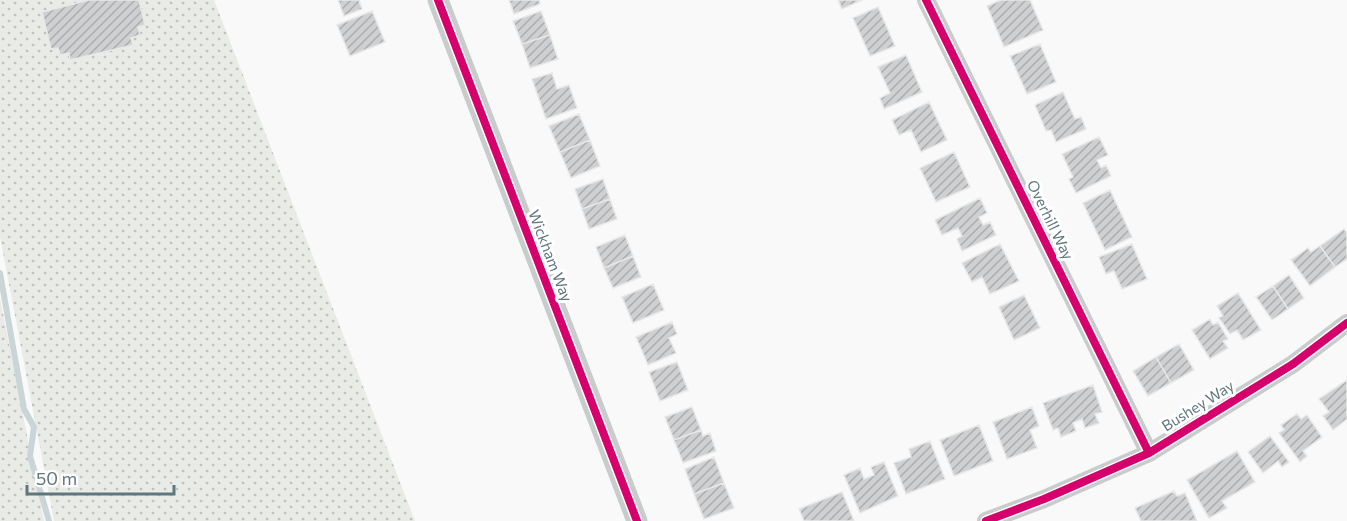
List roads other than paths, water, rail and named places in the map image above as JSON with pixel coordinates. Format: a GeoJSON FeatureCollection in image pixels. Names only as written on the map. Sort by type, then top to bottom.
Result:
{"type":"FeatureCollection","features":[{"type":"Feature","properties":{"kind":"street","name":"Wickham Way"},"geometry":{"type":"LineString","coordinates":[[438,0],[637,521]]}},
{"type":"Feature","properties":{"kind":"street","name":"Overhill Way"},"geometry":{"type":"LineString","coordinates":[[926,0],[1149,453]]}},
{"type":"Feature","properties":{"kind":"street","name":"Bushey Way"},"geometry":{"type":"LineString","coordinates":[[986,521],[1044,499],[1149,453],[1293,364],[1347,323]]}},
{"type":"Feature","properties":{"kind":"waterway"},"geometry":{"type":"LineString","coordinates":[[0,273],[24,409],[34,427],[30,456],[49,521]]}}]}
